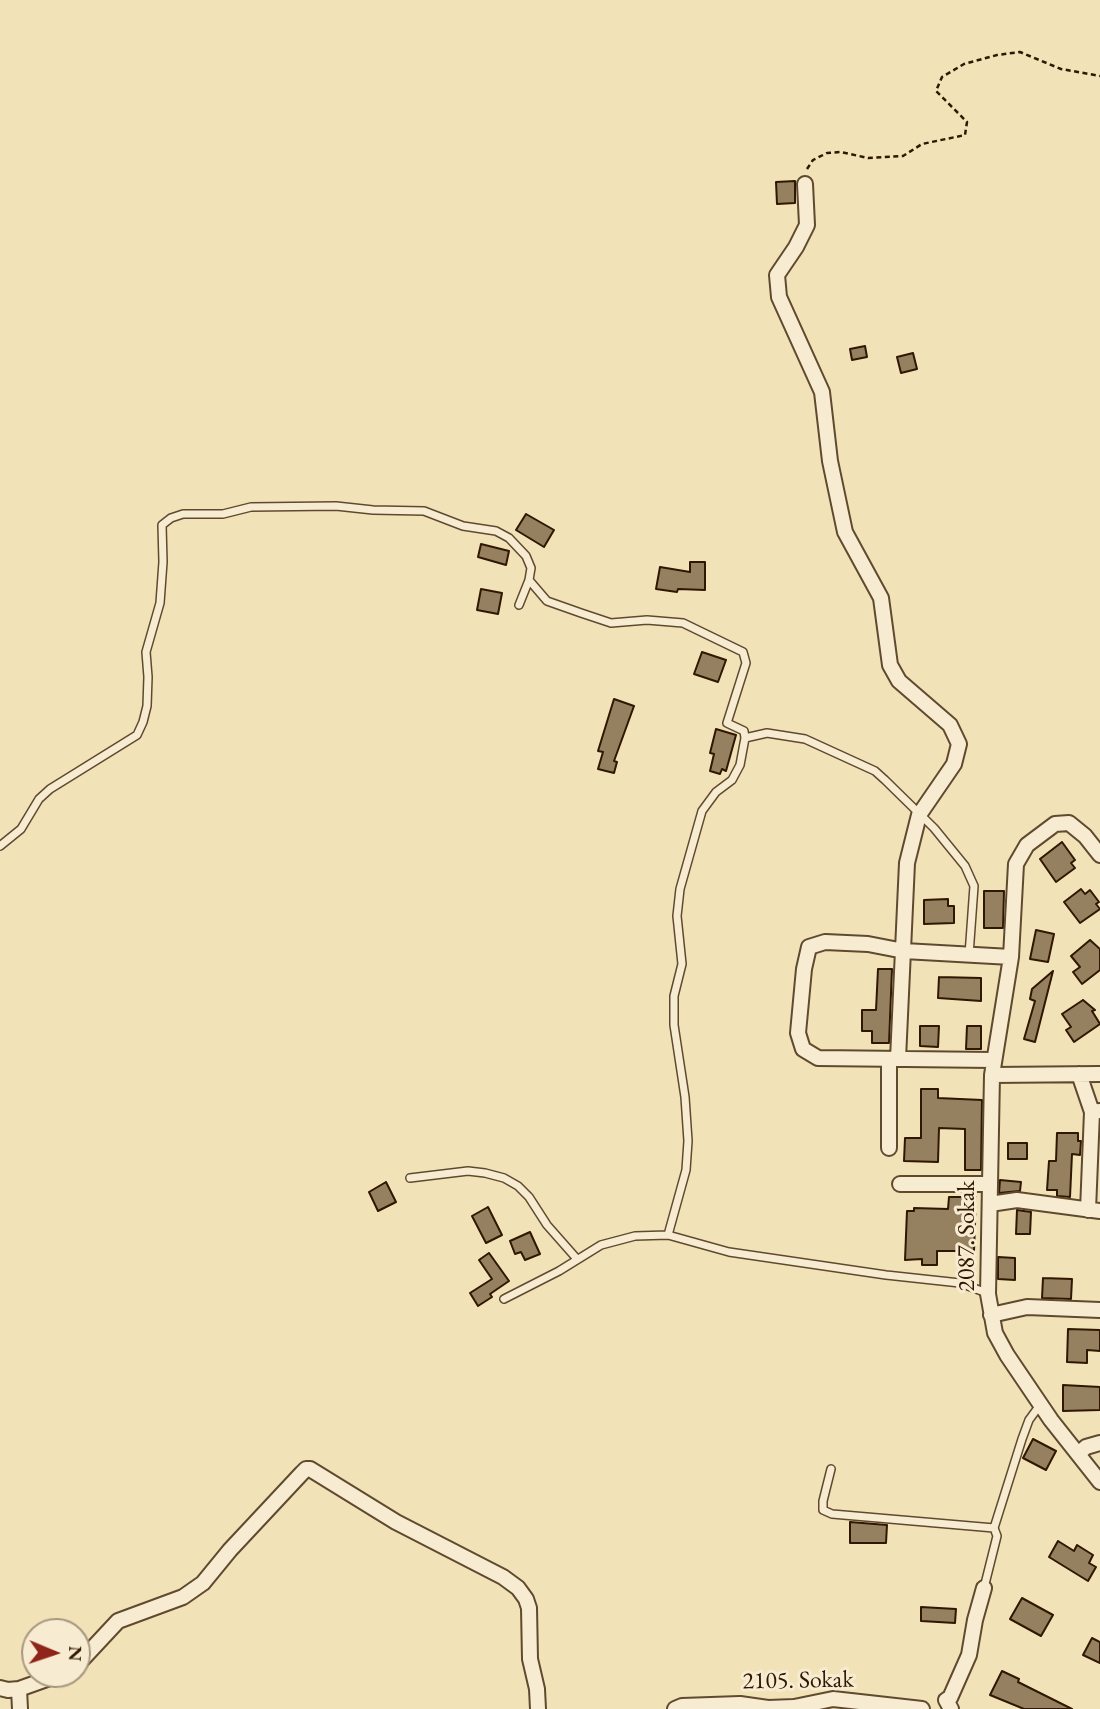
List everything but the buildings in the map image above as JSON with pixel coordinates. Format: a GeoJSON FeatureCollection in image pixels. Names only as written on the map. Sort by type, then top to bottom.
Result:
{"type":"FeatureCollection","features":[{"type":"Feature","properties":{"kind":"street"},"geometry":{"type":"LineString","coordinates":[[805,184],[807,225],[777,275],[779,297],[822,393],[830,461],[845,532],[881,598],[890,664],[899,681],[950,725],[959,744],[954,764],[919,815],[907,863],[904,951],[889,1148]]}},
{"type":"Feature","properties":{"kind":"street","name":"2087. Sokak"},"geometry":{"type":"LineString","coordinates":[[1100,855],[1085,836],[1069,823],[1055,824],[1027,845],[1016,864],[1011,957],[992,1067],[988,1294],[995,1332],[1007,1355],[1040,1405],[1100,1482]]}},
{"type":"Feature","properties":{"kind":"street"},"geometry":{"type":"LineString","coordinates":[[1011,957],[904,951],[868,944],[825,942],[808,947],[798,1032],[803,1049],[818,1058],[894,1059],[1100,1074]]}},
{"type":"Feature","properties":{"kind":"street"},"geometry":{"type":"LineString","coordinates":[[990,1204],[1017,1200],[1094,1210],[1096,1111],[1079,1074]]}},
{"type":"Feature","properties":{"kind":"street"},"geometry":{"type":"LineString","coordinates":[[900,1184],[990,1184]]}},
{"type":"Feature","properties":{"kind":"street"},"geometry":{"type":"LineString","coordinates":[[991,1315],[1027,1307],[1100,1310]]}},
{"type":"Feature","properties":{"kind":"street"},"geometry":{"type":"LineString","coordinates":[[1078,1454],[1086,1447],[1100,1443]]}},
{"type":"Feature","properties":{"kind":"street"},"geometry":{"type":"LineString","coordinates":[[91,1650],[118,1621],[183,1597],[203,1583],[302,1473],[310,1469],[396,1522],[503,1577],[517,1588],[529,1608],[530,1660],[537,1689],[538,1709]]}},
{"type":"Feature","properties":{"kind":"street"},"geometry":{"type":"LineString","coordinates":[[964,1709],[949,1705],[950,1698],[970,1655],[975,1620],[984,1588]]}},
{"type":"Feature","properties":{"kind":"street"},"geometry":{"type":"LineString","coordinates":[[0,1688],[19,1689],[20,1709]]}},
{"type":"Feature","properties":{"kind":"street","name":"2105. Sokak"},"geometry":{"type":"LineString","coordinates":[[675,1709],[682,1706],[740,1704],[768,1708],[835,1704],[922,1709]]}},
{"type":"Feature","properties":{"kind":"lane"},"geometry":{"type":"LineString","coordinates":[[0,846],[21,829],[38,799],[50,789],[122,746],[137,734],[143,722],[148,691],[146,652],[160,603],[162,525],[171,518],[183,514],[223,514],[251,507],[336,506],[424,511],[463,526],[496,531],[509,538],[526,556],[531,568],[519,605]]}},
{"type":"Feature","properties":{"kind":"lane"},"geometry":{"type":"LineString","coordinates":[[528,580],[547,601],[589,616],[611,622],[647,620],[683,623],[743,652],[746,663],[727,723],[744,730],[740,765],[732,780],[716,792],[702,811],[680,889],[677,916],[682,964],[674,996],[674,1025],[685,1097],[688,1149],[679,1201],[668,1235]]}},
{"type":"Feature","properties":{"kind":"lane"},"geometry":{"type":"LineString","coordinates":[[745,738],[767,733],[805,739],[875,771],[945,840],[965,866],[974,886],[969,956]]}},
{"type":"Feature","properties":{"kind":"lane"},"geometry":{"type":"LineString","coordinates":[[410,1178],[468,1171],[485,1172],[503,1178],[529,1196],[547,1225],[577,1259]]}},
{"type":"Feature","properties":{"kind":"lane"},"geometry":{"type":"LineString","coordinates":[[504,1299],[559,1271],[601,1245],[635,1236],[668,1235],[729,1252],[960,1283],[988,1294]]}},
{"type":"Feature","properties":{"kind":"lane"},"geometry":{"type":"LineString","coordinates":[[984,1588],[997,1536],[994,1528],[1022,1439],[1040,1405]]}},
{"type":"Feature","properties":{"kind":"lane"},"geometry":{"type":"LineString","coordinates":[[831,1469],[823,1510],[832,1514],[994,1528]]}},
{"type":"Feature","properties":{"kind":"path"},"geometry":{"type":"LineString","coordinates":[[805,184],[806,172],[813,160],[827,153],[841,152],[868,158],[903,156],[922,144],[965,135],[967,122],[936,91],[942,78],[964,64],[1020,51],[1061,69],[1100,76]]}}]}
